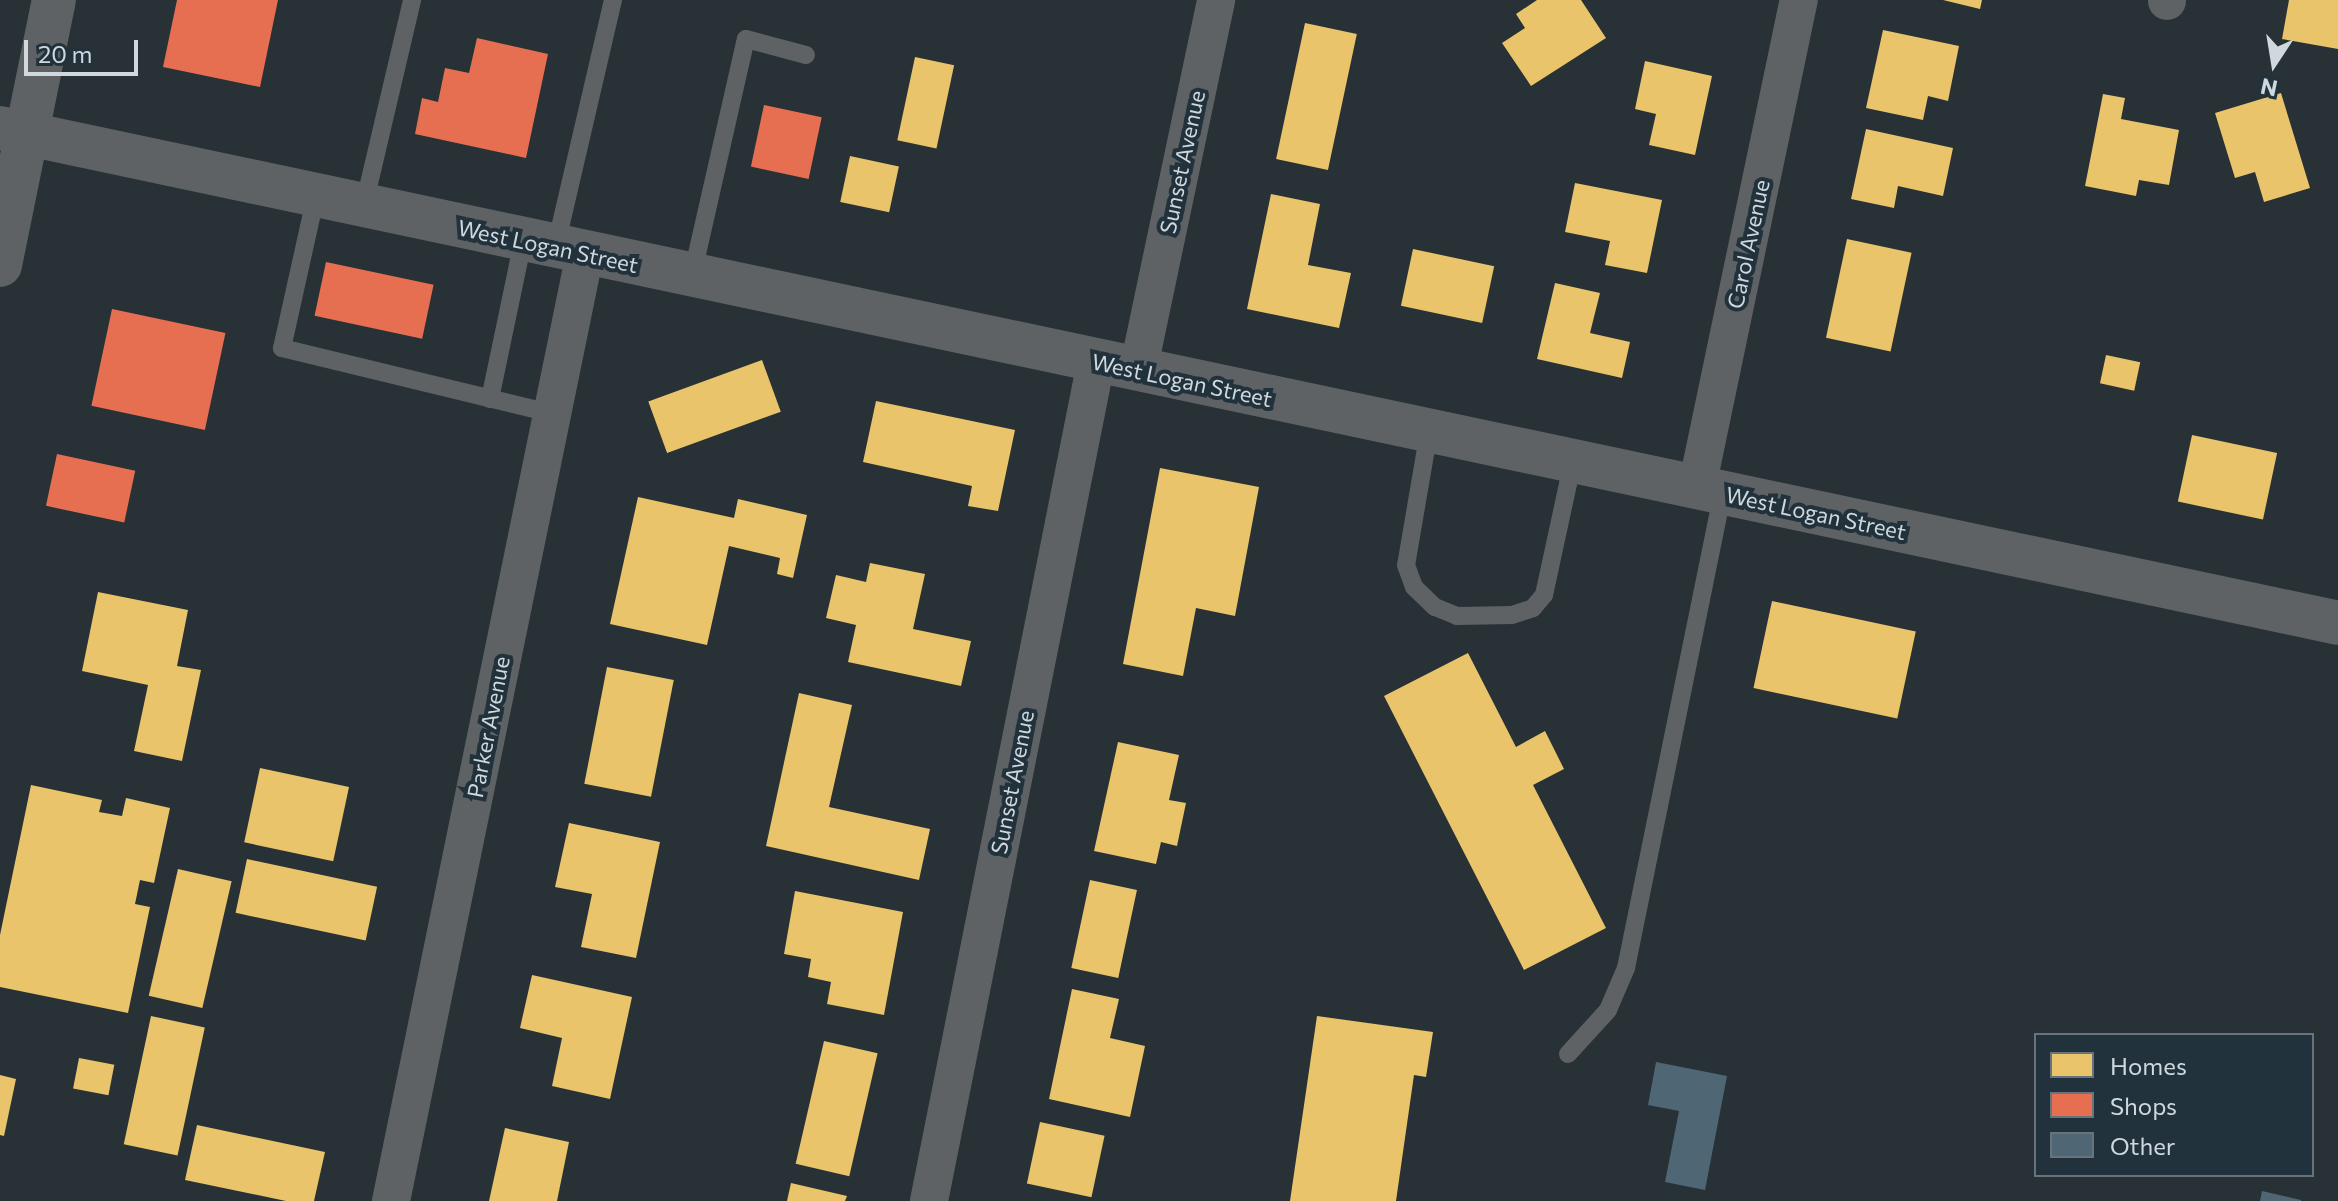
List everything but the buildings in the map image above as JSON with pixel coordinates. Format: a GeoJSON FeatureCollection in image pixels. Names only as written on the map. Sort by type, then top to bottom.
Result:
{"type":"FeatureCollection","features":[{"type":"Feature","properties":{"kind":"street"},"geometry":{"type":"LineString","coordinates":[[0,265],[13,131],[54,0]]}},
{"type":"Feature","properties":{"kind":"street","name":"Sunset Avenue"},"geometry":{"type":"LineString","coordinates":[[929,1201],[1117,367],[1216,0]]}},
{"type":"Feature","properties":{"kind":"street","name":"Carol Avenue"},"geometry":{"type":"LineString","coordinates":[[1710,490],[1799,0]]}},
{"type":"Feature","properties":{"kind":"street","name":"West Logan Street"},"geometry":{"type":"LineString","coordinates":[[13,131],[2338,623]]}},
{"type":"Feature","properties":{"kind":"street","name":"Parker Avenue"},"geometry":{"type":"LineString","coordinates":[[391,1201],[551,413],[554,247]]}},
{"type":"Feature","properties":{"kind":"lane"},"geometry":{"type":"LineString","coordinates":[[364,205],[412,0]]}},
{"type":"Feature","properties":{"kind":"lane"},"geometry":{"type":"LineString","coordinates":[[490,399],[554,247],[613,0]]}},
{"type":"Feature","properties":{"kind":"lane"},"geometry":{"type":"LineString","coordinates":[[692,276],[746,39],[806,55]]}},
{"type":"Feature","properties":{"kind":"lane"},"geometry":{"type":"LineString","coordinates":[[316,195],[282,348],[551,413]]}},
{"type":"Feature","properties":{"kind":"lane"},"geometry":{"type":"LineString","coordinates":[[1429,431],[1406,565],[1414,587],[1435,607],[1457,616],[1512,615],[1533,608],[1544,595],[1573,461]]}},
{"type":"Feature","properties":{"kind":"lane"},"geometry":{"type":"LineString","coordinates":[[1568,1054],[1608,1010],[1626,968],[1710,490]]}}]}
